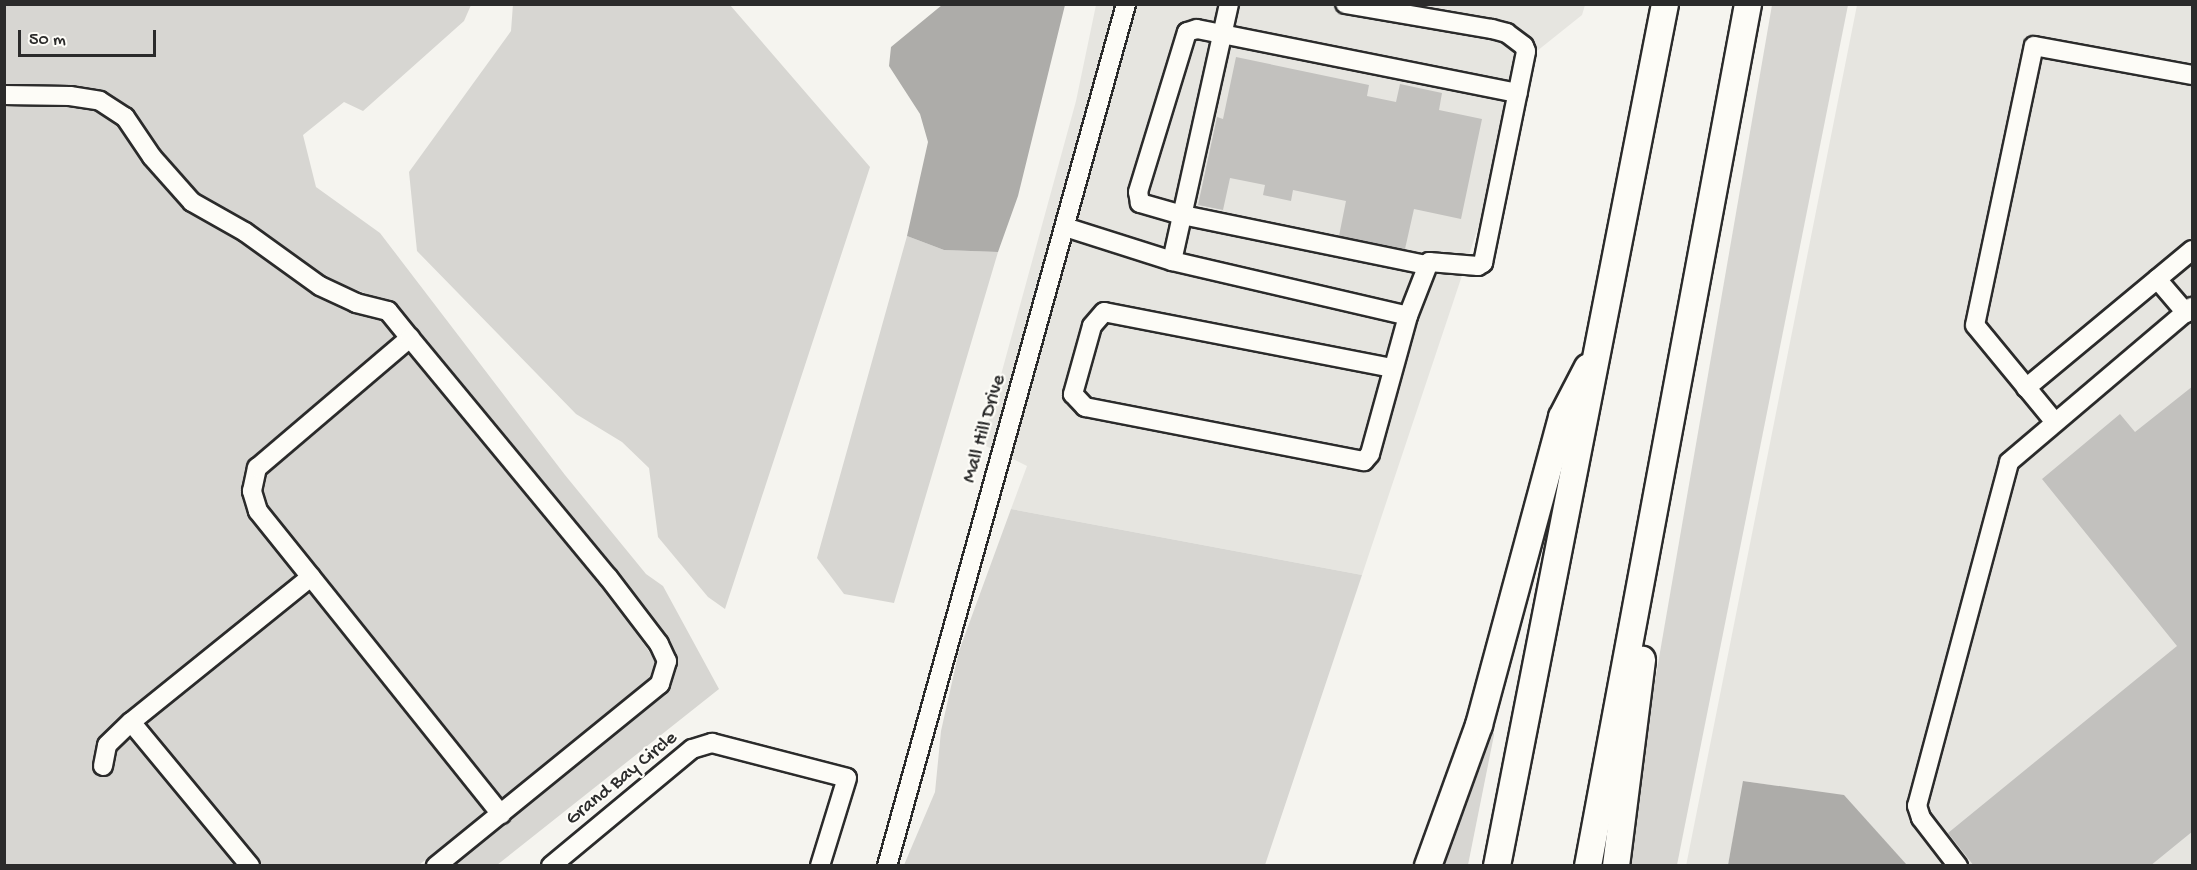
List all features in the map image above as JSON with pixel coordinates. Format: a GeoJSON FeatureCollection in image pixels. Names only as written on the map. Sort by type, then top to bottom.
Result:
{"type":"FeatureCollection","features":[{"type":"Feature","properties":{"kind":"highway"},"geometry":{"type":"LineString","coordinates":[[1497,866],[1602,340],[1665,4]]}},
{"type":"Feature","properties":{"kind":"highway"},"geometry":{"type":"LineString","coordinates":[[1588,866],[1748,4]]}},
{"type":"Feature","properties":{"kind":"highway"},"geometry":{"type":"LineString","coordinates":[[1428,866],[1479,724],[1562,417],[1602,340]]}},
{"type":"Feature","properties":{"kind":"highway"},"geometry":{"type":"LineString","coordinates":[[1616,866],[1678,387]]}},
{"type":"Feature","properties":{"kind":"street","name":"Mall Hill Drive"},"geometry":{"type":"LineString","coordinates":[[887,866],[1126,4]]}},
{"type":"Feature","properties":{"kind":"street"},"geometry":{"type":"LineString","coordinates":[[1172,261],[1229,4]]}},
{"type":"Feature","properties":{"kind":"street"},"geometry":{"type":"LineString","coordinates":[[1345,4],[1507,33],[1526,51],[1483,263],[1478,266],[1433,261],[1426,265],[1392,368],[1370,454],[1364,460],[1085,407],[1073,394],[1092,326],[1104,312],[1392,368]]}},
{"type":"Feature","properties":{"kind":"street"},"geometry":{"type":"LineString","coordinates":[[1426,265],[1145,206],[1138,192],[1187,32],[1194,28],[1518,93]]}},
{"type":"Feature","properties":{"kind":"street"},"geometry":{"type":"LineString","coordinates":[[2054,421],[1975,325],[2034,46],[2193,75]]}},
{"type":"Feature","properties":{"kind":"street"},"geometry":{"type":"LineString","coordinates":[[4,95],[69,96],[100,101],[125,117],[153,157],[192,202],[245,232],[320,286],[356,303],[388,311],[608,577],[659,644],[667,661],[660,684],[436,866]]}},
{"type":"Feature","properties":{"kind":"street"},"geometry":{"type":"LineString","coordinates":[[1065,227],[1172,261],[1408,316]]}},
{"type":"Feature","properties":{"kind":"street"},"geometry":{"type":"LineString","coordinates":[[2026,388],[2193,250]]}},
{"type":"Feature","properties":{"kind":"street"},"geometry":{"type":"LineString","coordinates":[[1958,866],[1921,818],[1917,806],[2009,462],[2054,421],[2189,310],[2157,279]]}},
{"type":"Feature","properties":{"kind":"street"},"geometry":{"type":"LineString","coordinates":[[410,338],[257,468],[252,491],[258,511],[501,814]]}},
{"type":"Feature","properties":{"kind":"street"},"geometry":{"type":"LineString","coordinates":[[103,766],[107,745],[131,722],[311,577]]}},
{"type":"Feature","properties":{"kind":"street"},"geometry":{"type":"LineString","coordinates":[[131,722],[249,866]]}},
{"type":"Feature","properties":{"kind":"street","name":"Grand Bay Circle"},"geometry":{"type":"LineString","coordinates":[[551,866],[692,748],[712,743],[847,778],[820,866]]}},
{"type":"Feature","properties":{"kind":"shaded area"},"geometry":{"type":"Polygon","coordinates":[[[513,4],[730,5],[870,167],[725,609],[708,597],[658,537],[649,468],[622,442],[576,414],[417,251],[409,172],[511,31],[513,4]]]}},
{"type":"Feature","properties":{"kind":"shaded area"},"geometry":{"type":"Polygon","coordinates":[[[5,5],[471,5],[464,21],[363,111],[344,102],[303,135],[316,187],[380,233],[565,475],[646,574],[663,586],[719,689],[497,865],[453,865],[667,692],[676,665],[666,639],[609,563],[395,305],[324,277],[251,224],[198,194],[160,151],[133,112],[100,91],[68,85],[5,85],[5,5]]]}},
{"type":"Feature","properties":{"kind":"shaded area"},"geometry":{"type":"Polygon","coordinates":[[[942,5],[1065,5],[1018,196],[998,252],[944,250],[907,236],[928,142],[920,114],[889,66],[891,47],[942,5]]]}},
{"type":"Feature","properties":{"kind":"shaded area"},"geometry":{"type":"Polygon","coordinates":[[[1096,5],[1116,5],[992,449],[982,444],[1076,101],[1096,5]]]}},
{"type":"Feature","properties":{"kind":"shaded area"},"geometry":{"type":"Polygon","coordinates":[[[1137,5],[1585,5],[1582,15],[1537,51],[1362,575],[1011,509],[1027,466],[1011,458],[1137,5]]]}},
{"type":"Feature","properties":{"kind":"shaded area"},"geometry":{"type":"Polygon","coordinates":[[[1772,5],[1848,5],[1677,865],[1623,866],[1772,5]]]}},
{"type":"Feature","properties":{"kind":"shaded area"},"geometry":{"type":"Polygon","coordinates":[[[1857,5],[2192,5],[2192,865],[1907,865],[1844,796],[1744,781],[1728,865],[1686,866],[1857,5]]]}},
{"type":"Feature","properties":{"kind":"shaded area"},"geometry":{"type":"Polygon","coordinates":[[[4,105],[70,106],[97,111],[119,125],[146,164],[185,208],[241,240],[316,295],[353,312],[383,320],[396,336],[247,464],[242,488],[249,513],[297,575],[117,720],[237,865],[5,865],[4,105]]]}},
{"type":"Feature","properties":{"kind":"shaded area"},"geometry":{"type":"Polygon","coordinates":[[[907,236],[944,250],[998,252],[894,603],[844,594],[817,558],[907,236]]]}},
{"type":"Feature","properties":{"kind":"shaded area"},"geometry":{"type":"Polygon","coordinates":[[[410,352],[600,583],[656,661],[652,678],[502,799],[267,507],[262,492],[266,474],[410,352]]]}},
{"type":"Feature","properties":{"kind":"shaded area"},"geometry":{"type":"Polygon","coordinates":[[[1011,509],[1362,575],[1265,865],[904,865],[935,792],[941,731],[959,651],[1011,509]]]}},
{"type":"Feature","properties":{"kind":"shaded area"},"geometry":{"type":"Polygon","coordinates":[[[311,592],[487,811],[419,865],[262,865],[145,724],[311,592]]]}},
{"type":"Feature","properties":{"kind":"shaded area"},"geometry":{"type":"Polygon","coordinates":[[[1486,727],[1493,728],[1494,735],[1468,865],[1438,866],[1486,727]]]}},
{"type":"Feature","properties":{"kind":"shaded area"},"geometry":{"type":"Polygon","coordinates":[[[1743,781],[1844,795],[1907,865],[1728,865],[1743,781]]]}},
{"type":"Feature","properties":{"kind":"building"},"geometry":{"type":"Polygon","coordinates":[[[1236,57],[1369,85],[1367,96],[1396,102],[1400,84],[1442,93],[1439,110],[1482,119],[1461,219],[1414,209],[1405,249],[1339,236],[1346,201],[1293,190],[1291,201],[1263,195],[1265,185],[1230,178],[1223,210],[1198,205],[1217,117],[1223,119],[1236,57]]]}},
{"type":"Feature","properties":{"kind":"building"},"geometry":{"type":"Polygon","coordinates":[[[2193,386],[2193,831],[2150,866],[1974,866],[1948,833],[2177,646],[2042,479],[2120,414],[2135,432],[2193,386]]]}}]}
